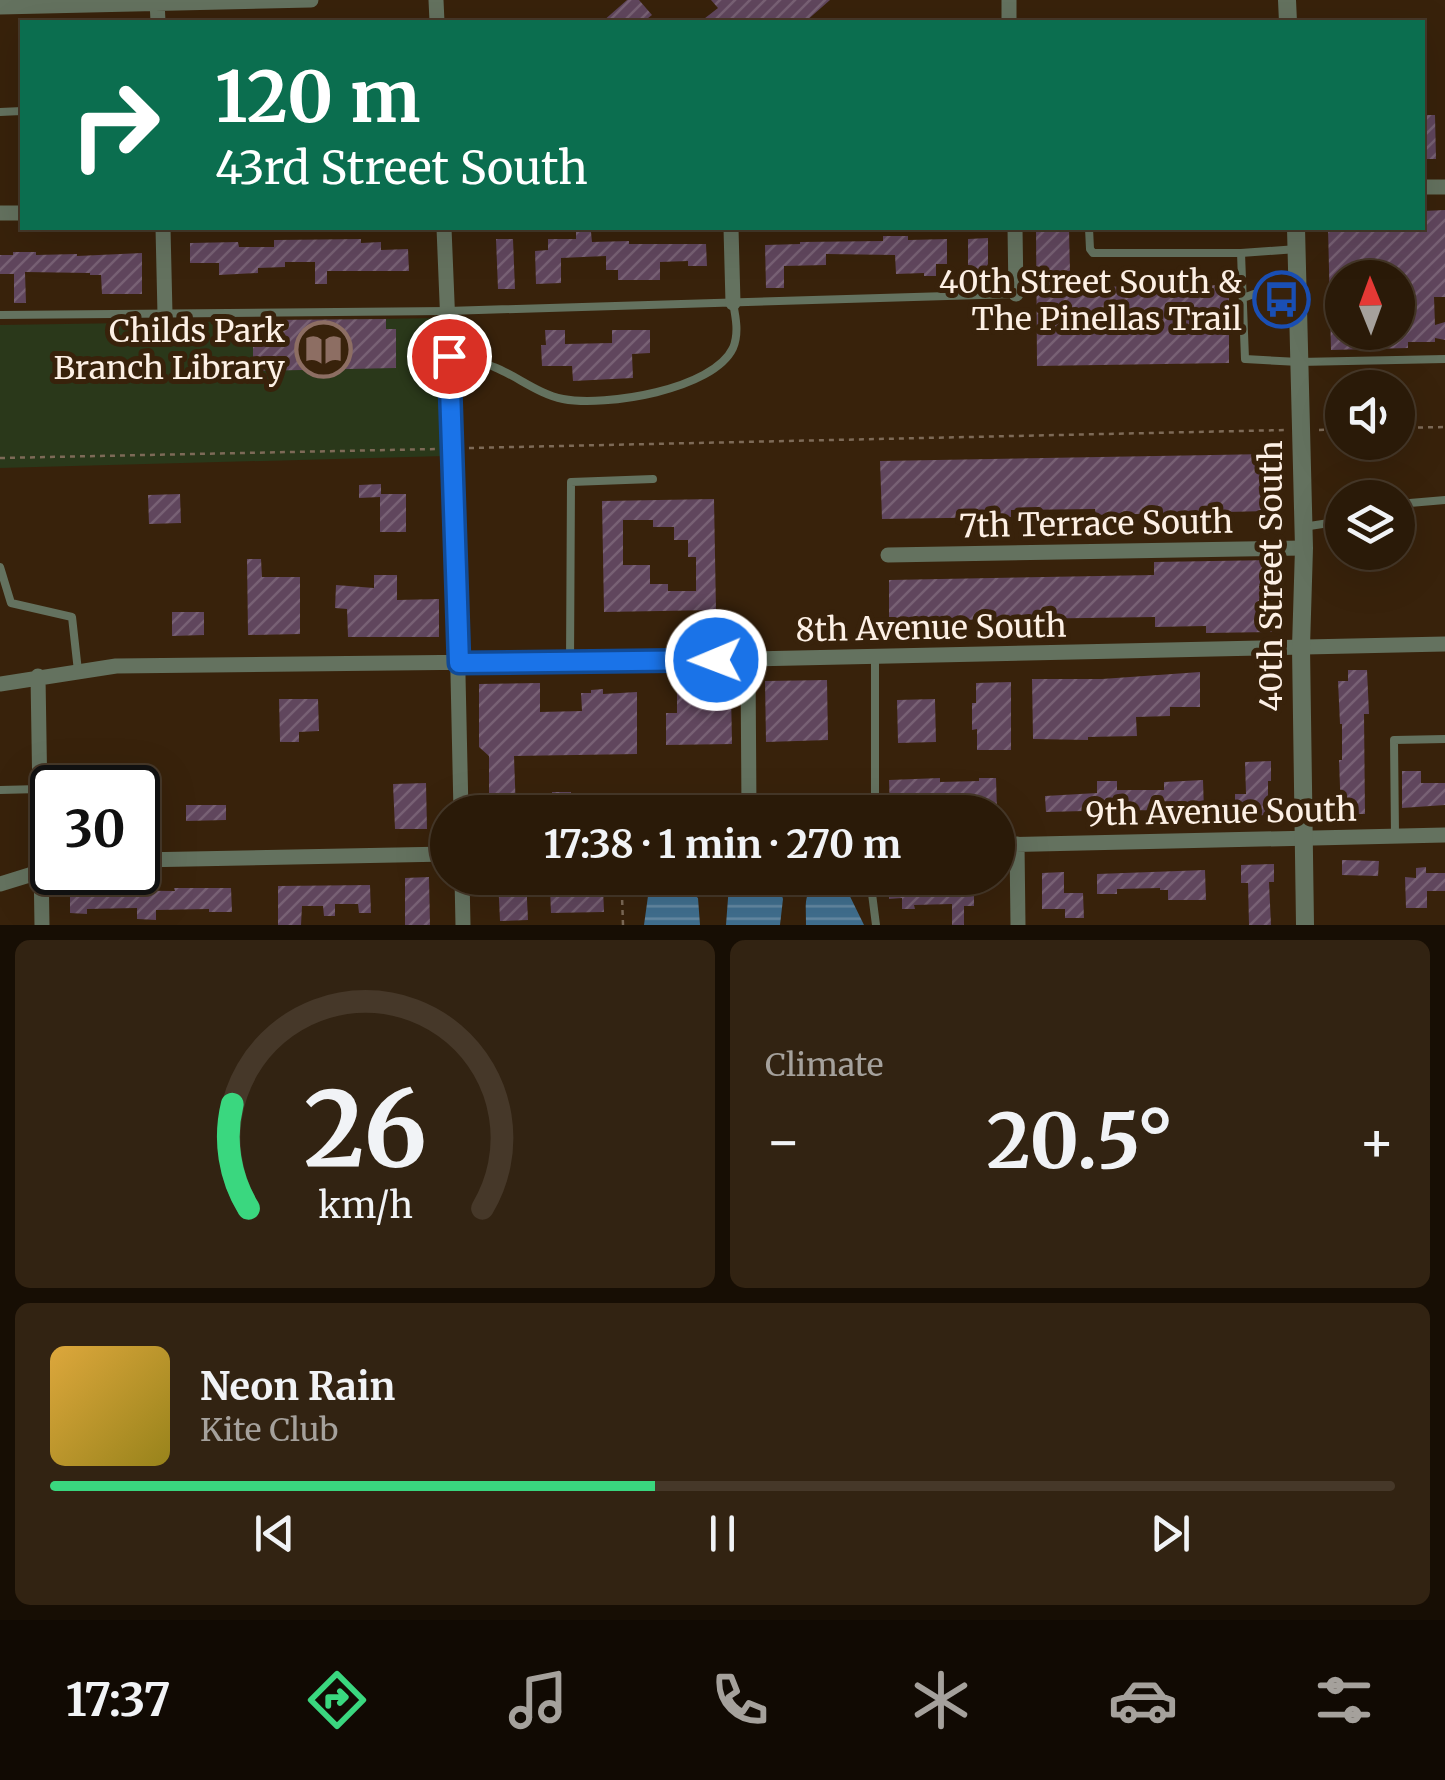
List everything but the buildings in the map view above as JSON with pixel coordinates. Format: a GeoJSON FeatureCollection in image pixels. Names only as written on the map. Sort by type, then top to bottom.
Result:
{"type":"FeatureCollection","features":[{"type":"Feature","properties":{"kind":"street"},"geometry":{"type":"LineString","coordinates":[[0,7],[310,0]]}},
{"type":"Feature","properties":{"kind":"street"},"geometry":{"type":"LineString","coordinates":[[163,230],[165,314]]}},
{"type":"Feature","properties":{"kind":"street"},"geometry":{"type":"LineString","coordinates":[[444,230],[461,795]]}},
{"type":"Feature","properties":{"kind":"street"},"geometry":{"type":"LineString","coordinates":[[731,230],[734,303]]}},
{"type":"Feature","properties":{"kind":"street"},"geometry":{"type":"LineString","coordinates":[[1015,230],[1016,294]]}},
{"type":"Feature","properties":{"kind":"street","name":"40th Street South"},"geometry":{"type":"LineString","coordinates":[[1296,230],[1304,527],[1300,647],[1305,925]]}},
{"type":"Feature","properties":{"kind":"street","name":"7th Terrace South"},"geometry":{"type":"LineString","coordinates":[[888,555],[1304,548]]}},
{"type":"Feature","properties":{"kind":"street","name":"8th Avenue South"},"geometry":{"type":"LineString","coordinates":[[0,684],[116,666],[570,662],[1445,644]]}},
{"type":"Feature","properties":{"kind":"street"},"geometry":{"type":"LineString","coordinates":[[748,659],[749,795]]}},
{"type":"Feature","properties":{"kind":"street"},"geometry":{"type":"LineString","coordinates":[[38,676],[40,765]]}},
{"type":"Feature","properties":{"kind":"street","name":"9th Avenue South"},"geometry":{"type":"LineString","coordinates":[[1017,844],[1445,835]]}},
{"type":"Feature","properties":{"kind":"street"},"geometry":{"type":"LineString","coordinates":[[1017,844],[1018,925]]}},
{"type":"Feature","properties":{"kind":"street"},"geometry":{"type":"LineString","coordinates":[[160,860],[430,854]]}},
{"type":"Feature","properties":{"kind":"street"},"geometry":{"type":"LineString","coordinates":[[0,884],[30,876]]}},
{"type":"Feature","properties":{"kind":"street"},"geometry":{"type":"LineString","coordinates":[[42,925],[45,895]]}},
{"type":"Feature","properties":{"kind":"street"},"geometry":{"type":"LineString","coordinates":[[462,895],[463,925]]}},
{"type":"Feature","properties":{"kind":"lane"},"geometry":{"type":"LineString","coordinates":[[1089,230],[1093,253],[1296,250]]}},
{"type":"Feature","properties":{"kind":"lane"},"geometry":{"type":"LineString","coordinates":[[1241,253],[1245,359],[1299,362],[1445,358]]}},
{"type":"Feature","properties":{"kind":"lane"},"geometry":{"type":"LineString","coordinates":[[1243,298],[1297,279]]}},
{"type":"Feature","properties":{"kind":"lane"},"geometry":{"type":"LineString","coordinates":[[0,315],[447,310],[1016,294]]}},
{"type":"Feature","properties":{"kind":"lane"},"geometry":{"type":"LineString","coordinates":[[449,356],[473,359],[560,398],[593,402],[640,397],[720,364],[736,340],[734,303]]}},
{"type":"Feature","properties":{"kind":"lane"},"geometry":{"type":"LineString","coordinates":[[570,662],[571,482],[653,479]]}},
{"type":"Feature","properties":{"kind":"lane"},"geometry":{"type":"LineString","coordinates":[[1415,502],[1445,500]]}},
{"type":"Feature","properties":{"kind":"lane"},"geometry":{"type":"LineString","coordinates":[[1304,527],[1325,524]]}},
{"type":"Feature","properties":{"kind":"lane"},"geometry":{"type":"LineString","coordinates":[[0,567],[11,603],[72,616],[78,671]]}},
{"type":"Feature","properties":{"kind":"lane"},"geometry":{"type":"LineString","coordinates":[[875,656],[876,795]]}},
{"type":"Feature","properties":{"kind":"lane"},"geometry":{"type":"LineString","coordinates":[[1396,836],[1394,740],[1445,739]]}},
{"type":"Feature","properties":{"kind":"lane"},"geometry":{"type":"LineString","coordinates":[[0,790],[30,789]]}},
{"type":"Feature","properties":{"kind":"lane"},"geometry":{"type":"LineString","coordinates":[[872,895],[876,925]]}},
{"type":"Feature","properties":{"kind":"path"},"geometry":{"type":"LineString","coordinates":[[1415,428],[1445,428]]}},
{"type":"Feature","properties":{"kind":"path"},"geometry":{"type":"LineString","coordinates":[[466,448],[1289,430]]}},
{"type":"Feature","properties":{"kind":"path"},"geometry":{"type":"LineString","coordinates":[[1313,430],[1325,430]]}},
{"type":"Feature","properties":{"kind":"path"},"geometry":{"type":"LineString","coordinates":[[0,458],[440,448]]}},
{"type":"Feature","properties":{"kind":"path"},"geometry":{"type":"LineString","coordinates":[[622,895],[623,925]]}},
{"type":"Feature","properties":{"kind":"green space"},"geometry":{"type":"Polygon","coordinates":[[[440,318],[446,456],[0,468],[0,325],[440,318]]]}},
{"type":"Feature","properties":{"kind":"water"},"geometry":{"type":"Polygon","coordinates":[[[694,895],[698,898],[700,925],[644,925],[648,896],[694,895]]]}},
{"type":"Feature","properties":{"kind":"water"},"geometry":{"type":"Polygon","coordinates":[[[728,895],[782,895],[780,925],[726,925],[728,895]]]}},
{"type":"Feature","properties":{"kind":"water"},"geometry":{"type":"Polygon","coordinates":[[[849,895],[864,925],[806,925],[807,896],[849,895]]]}},
{"type":"Feature","properties":{"kind":"place","name":"40th Street South & The Pinellas Trail"},"geometry":{"type":"Point","coordinates":[1281,300]}},
{"type":"Feature","properties":{"kind":"place","name":"Childs Park Branch Library"},"geometry":{"type":"Point","coordinates":[324,349]}},
{"type":"Feature","properties":{"kind":"route"},"geometry":{"type":"LineString","coordinates":[[449,356],[459,663],[716,660]]}}]}
